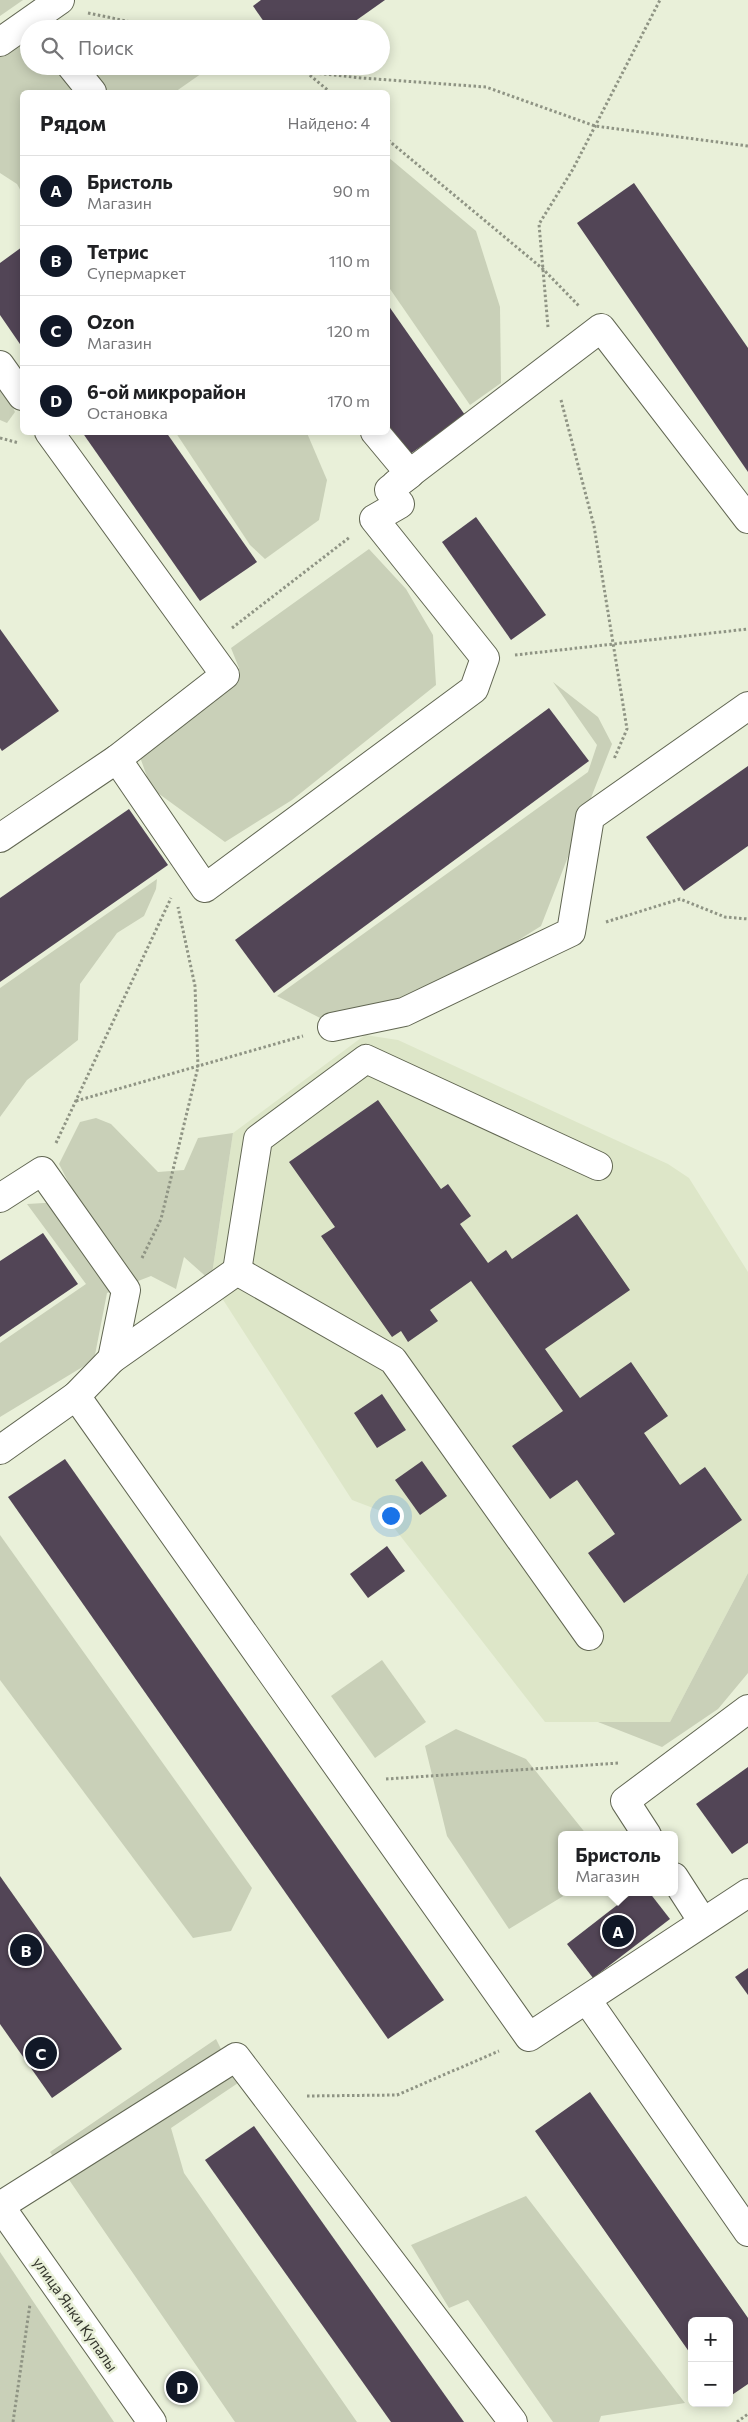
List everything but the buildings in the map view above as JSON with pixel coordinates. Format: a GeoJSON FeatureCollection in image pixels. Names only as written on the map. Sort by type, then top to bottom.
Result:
{"type":"FeatureCollection","features":[{"type":"Feature","properties":{"kind":"street"},"geometry":{"type":"LineString","coordinates":[[0,42],[20,30]]}},
{"type":"Feature","properties":{"kind":"street"},"geometry":{"type":"LineString","coordinates":[[78,75],[90,90]]}},
{"type":"Feature","properties":{"kind":"street"},"geometry":{"type":"LineString","coordinates":[[389,490],[601,328],[748,519]]}},
{"type":"Feature","properties":{"kind":"street"},"geometry":{"type":"LineString","coordinates":[[0,366],[20,393]]}},
{"type":"Feature","properties":{"kind":"street"},"geometry":{"type":"LineString","coordinates":[[1,835],[117,759],[225,676],[51,435]]}},
{"type":"Feature","properties":{"kind":"street"},"geometry":{"type":"LineString","coordinates":[[378,435],[410,474],[389,490]]}},
{"type":"Feature","properties":{"kind":"street"},"geometry":{"type":"LineString","coordinates":[[117,759],[205,888],[474,689],[485,658],[374,519],[400,504],[389,490]]}},
{"type":"Feature","properties":{"kind":"street"},"geometry":{"type":"LineString","coordinates":[[332,1027],[404,1012],[571,932],[590,817],[748,706]]}},
{"type":"Feature","properties":{"kind":"street"},"geometry":{"type":"LineString","coordinates":[[0,1450],[76,1396],[112,1359],[237,1272],[258,1139],[366,1059],[598,1166]]}},
{"type":"Feature","properties":{"kind":"street"},"geometry":{"type":"LineString","coordinates":[[0,1198],[42,1170],[126,1290],[112,1359]]}},
{"type":"Feature","properties":{"kind":"street"},"geometry":{"type":"LineString","coordinates":[[237,1272],[393,1360],[588,1636]]}},
{"type":"Feature","properties":{"kind":"street"},"geometry":{"type":"LineString","coordinates":[[76,1396],[529,2037],[748,1893]]}},
{"type":"Feature","properties":{"kind":"street"},"geometry":{"type":"LineString","coordinates":[[644,1831],[625,1801],[748,1709]]}},
{"type":"Feature","properties":{"kind":"street"},"geometry":{"type":"LineString","coordinates":[[678,1883],[703,1922]]}},
{"type":"Feature","properties":{"kind":"street"},"geometry":{"type":"LineString","coordinates":[[586,2000],[748,2232]]}},
{"type":"Feature","properties":{"kind":"street"},"geometry":{"type":"LineString","coordinates":[[0,2206],[236,2057],[513,2422]]}},
{"type":"Feature","properties":{"kind":"street","name":"улица Янки Купалы"},"geometry":{"type":"LineString","coordinates":[[0,2206],[152,2422]]}},
{"type":"Feature","properties":{"kind":"path"},"geometry":{"type":"LineString","coordinates":[[612,764],[627,728],[594,526],[552,365],[539,224],[573,169],[660,0]]}},
{"type":"Feature","properties":{"kind":"path"},"geometry":{"type":"LineString","coordinates":[[46,14],[94,20]]}},
{"type":"Feature","properties":{"kind":"path"},"geometry":{"type":"LineString","coordinates":[[309,75],[328,90]]}},
{"type":"Feature","properties":{"kind":"path"},"geometry":{"type":"LineString","coordinates":[[341,75],[486,87],[595,126],[748,146]]}},
{"type":"Feature","properties":{"kind":"path"},"geometry":{"type":"LineString","coordinates":[[390,142],[543,270],[601,328]]}},
{"type":"Feature","properties":{"kind":"path"},"geometry":{"type":"LineString","coordinates":[[206,648],[374,519]]}},
{"type":"Feature","properties":{"kind":"path"},"geometry":{"type":"LineString","coordinates":[[485,658],[748,629]]}},
{"type":"Feature","properties":{"kind":"path"},"geometry":{"type":"LineString","coordinates":[[42,1170],[175,891],[195,986],[198,1067],[161,1219],[126,1290]]}},
{"type":"Feature","properties":{"kind":"path"},"geometry":{"type":"LineString","coordinates":[[571,932],[680,899],[725,917],[748,919]]}},
{"type":"Feature","properties":{"kind":"path"},"geometry":{"type":"LineString","coordinates":[[75,1102],[332,1027]]}},
{"type":"Feature","properties":{"kind":"path"},"geometry":{"type":"LineString","coordinates":[[348,1781],[623,1763]]}},
{"type":"Feature","properties":{"kind":"path"},"geometry":{"type":"LineString","coordinates":[[266,2096],[397,2095],[529,2037]]}},
{"type":"Feature","properties":{"kind":"path"},"geometry":{"type":"LineString","coordinates":[[13,2422],[36,2256]]}},
{"type":"Feature","properties":{"kind":"path"},"geometry":{"type":"LineString","coordinates":[[737,2422],[748,2414]]}},
{"type":"Feature","properties":{"kind":"shaded area"},"geometry":{"type":"Polygon","coordinates":[[[0,0],[23,0],[0,16],[0,0]]]}},
{"type":"Feature","properties":{"kind":"shaded area"},"geometry":{"type":"Polygon","coordinates":[[[20,43],[20,75],[59,75],[71,90],[20,90],[20,189],[17,184],[0,173],[0,55],[20,43]]]}},
{"type":"Feature","properties":{"kind":"shaded area"},"geometry":{"type":"Polygon","coordinates":[[[90,75],[199,75],[178,90],[102,90],[90,75]]]}},
{"type":"Feature","properties":{"kind":"shaded area"},"geometry":{"type":"Polygon","coordinates":[[[390,159],[476,231],[500,307],[501,383],[470,405],[390,289],[390,159]]]}},
{"type":"Feature","properties":{"kind":"shaded area"},"geometry":{"type":"Polygon","coordinates":[[[0,382],[15,412],[7,423],[0,420],[0,382]]]}},
{"type":"Feature","properties":{"kind":"shaded area"},"geometry":{"type":"Polygon","coordinates":[[[177,435],[308,435],[327,480],[319,520],[265,559],[250,545],[177,435]]]}},
{"type":"Feature","properties":{"kind":"shaded area"},"geometry":{"type":"Polygon","coordinates":[[[369,549],[406,589],[433,635],[436,685],[292,800],[225,842],[151,788],[140,757],[239,668],[231,648],[369,549]]]}},
{"type":"Feature","properties":{"kind":"shaded area"},"geometry":{"type":"Polygon","coordinates":[[[553,682],[598,717],[612,744],[541,926],[436,992],[326,1021],[277,996],[588,772],[597,745],[553,682]]]}},
{"type":"Feature","properties":{"kind":"shaded area"},"geometry":{"type":"Polygon","coordinates":[[[157,879],[156,889],[144,916],[117,933],[80,984],[78,1040],[27,1080],[0,1117],[0,988],[157,879]]]}},
{"type":"Feature","properties":{"kind":"shaded area"},"geometry":{"type":"Polygon","coordinates":[[[365,1035],[398,1040],[668,1164],[689,1178],[748,1272],[748,1573],[670,1722],[545,1722],[381,1511],[352,1500],[211,1281],[233,1133],[365,1035]]]}},
{"type":"Feature","properties":{"kind":"shaded area"},"geometry":{"type":"Polygon","coordinates":[[[96,1118],[111,1124],[158,1172],[184,1170],[198,1138],[233,1133],[211,1281],[184,1257],[176,1289],[151,1276],[107,1293],[94,1360],[0,1417],[0,1343],[86,1284],[27,1204],[78,1201],[59,1164],[80,1122],[96,1118]]]}},
{"type":"Feature","properties":{"kind":"shaded area"},"geometry":{"type":"Polygon","coordinates":[[[0,1535],[252,1888],[231,1931],[193,1938],[0,1680],[0,1535]]]}},
{"type":"Feature","properties":{"kind":"shaded area"},"geometry":{"type":"Polygon","coordinates":[[[748,1573],[748,1673],[718,1709],[662,1747],[598,1722],[670,1722],[748,1573]]]}},
{"type":"Feature","properties":{"kind":"shaded area"},"geometry":{"type":"Polygon","coordinates":[[[382,1660],[426,1722],[375,1758],[331,1696],[382,1660]]]}},
{"type":"Feature","properties":{"kind":"shaded area"},"geometry":{"type":"Polygon","coordinates":[[[456,1729],[526,1759],[584,1831],[558,1831],[558,1896],[563,1896],[509,1929],[447,1836],[425,1746],[456,1729]]]}},
{"type":"Feature","properties":{"kind":"shaded area"},"geometry":{"type":"Polygon","coordinates":[[[216,2039],[238,2083],[171,2128],[184,2173],[357,2422],[235,2422],[50,2152],[216,2039]]]}},
{"type":"Feature","properties":{"kind":"shaded area"},"geometry":{"type":"Polygon","coordinates":[[[526,2196],[685,2403],[601,2416],[599,2422],[553,2422],[468,2300],[449,2308],[411,2245],[526,2196]]]}},
{"type":"Feature","properties":{"kind":"shaded area"},"geometry":{"type":"Polygon","coordinates":[[[0,2252],[114,2422],[0,2422],[0,2252]]]}},
{"type":"Feature","properties":{"kind":"place","name":"Бристоль"},"geometry":{"type":"Point","coordinates":[618,1931]}},
{"type":"Feature","properties":{"kind":"place","name":"Тетрис"},"geometry":{"type":"Point","coordinates":[26,1950]}},
{"type":"Feature","properties":{"kind":"place","name":"Ozon"},"geometry":{"type":"Point","coordinates":[41,2053]}},
{"type":"Feature","properties":{"kind":"place","name":"6-ой микрорайон"},"geometry":{"type":"Point","coordinates":[182,2387]}}]}
